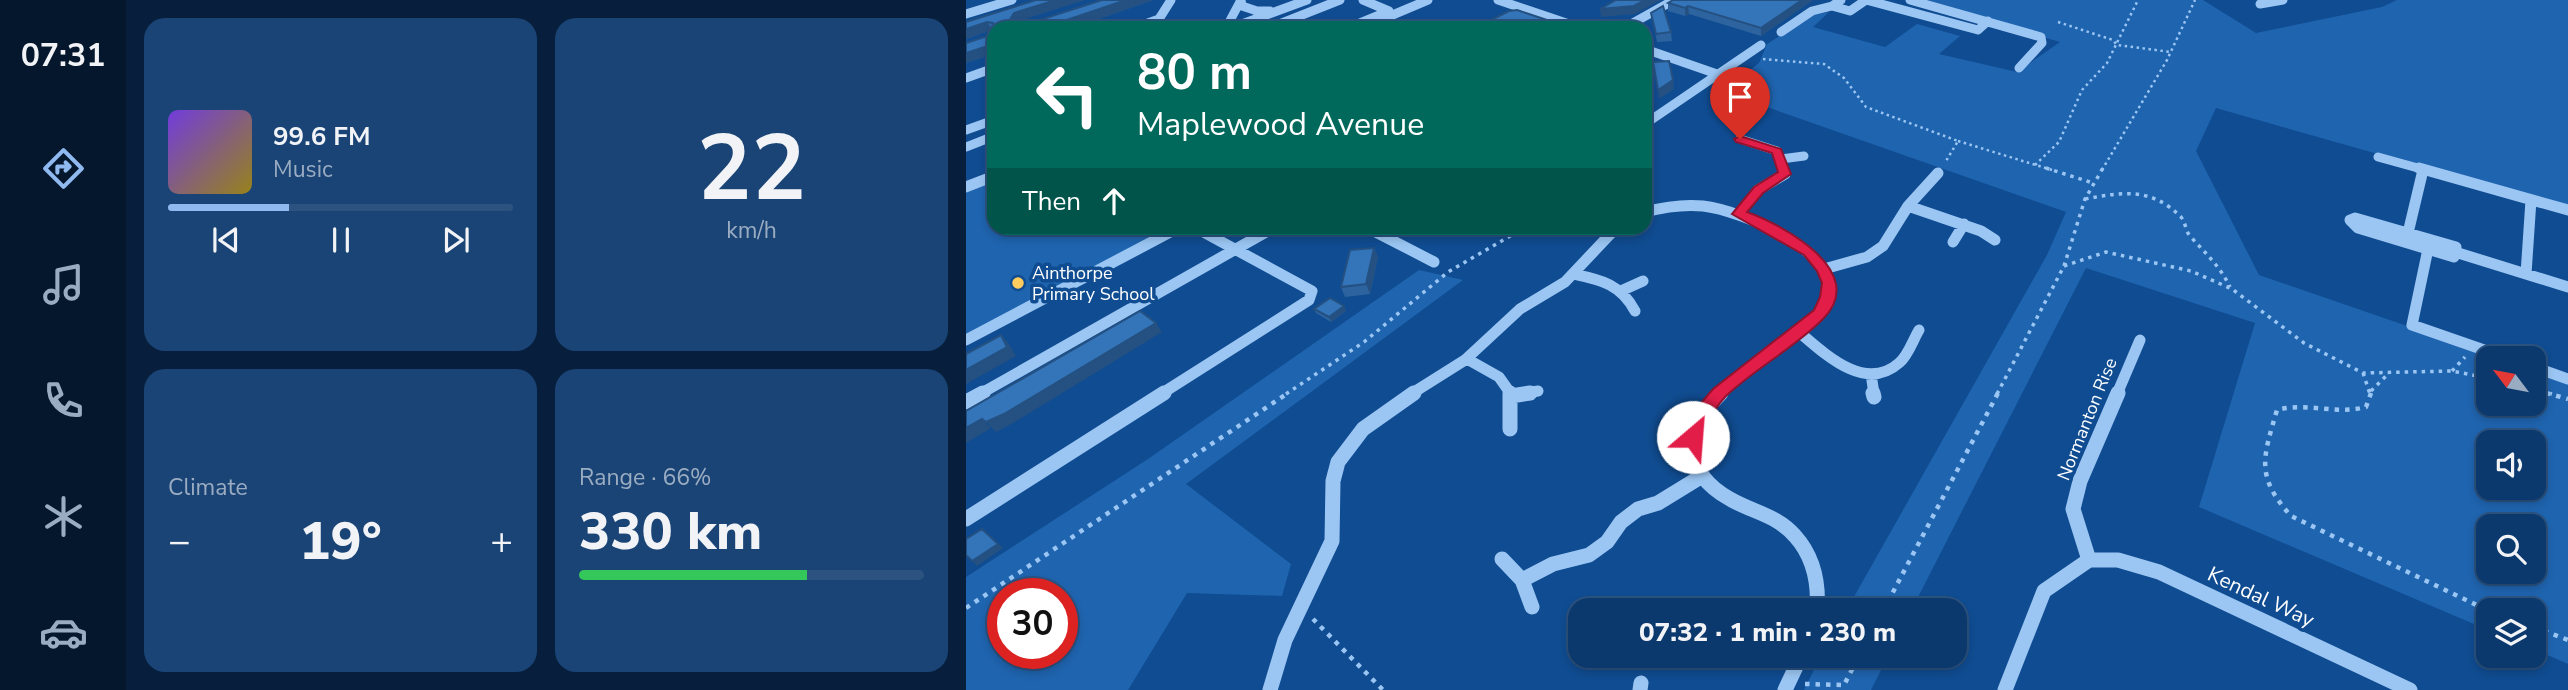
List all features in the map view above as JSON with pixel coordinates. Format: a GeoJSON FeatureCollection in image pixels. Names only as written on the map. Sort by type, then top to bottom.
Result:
{"type":"FeatureCollection","features":[{"type":"Feature","properties":{"kind":"street"},"geometry":{"type":"LineString","coordinates":[[966,14],[1012,0]]}},
{"type":"Feature","properties":{"kind":"street"},"geometry":{"type":"LineString","coordinates":[[1153,21],[1159,19],[1171,0]]}},
{"type":"Feature","properties":{"kind":"street"},"geometry":{"type":"LineString","coordinates":[[1255,21],[1307,0]]}},
{"type":"Feature","properties":{"kind":"street"},"geometry":{"type":"LineString","coordinates":[[1287,21],[1340,0]]}},
{"type":"Feature","properties":{"kind":"street"},"geometry":{"type":"LineString","coordinates":[[1363,0],[1389,11],[1365,21]]}},
{"type":"Feature","properties":{"kind":"street"},"geometry":{"type":"LineString","coordinates":[[1378,21],[1428,0]]}},
{"type":"Feature","properties":{"kind":"street"},"geometry":{"type":"LineString","coordinates":[[1498,0],[1561,21]]}},
{"type":"Feature","properties":{"kind":"street"},"geometry":{"type":"LineString","coordinates":[[1518,6],[1530,0]]}},
{"type":"Feature","properties":{"kind":"street"},"geometry":{"type":"LineString","coordinates":[[1637,21],[1674,0]]}},
{"type":"Feature","properties":{"kind":"street"},"geometry":{"type":"LineString","coordinates":[[1781,32],[1812,11],[1832,6],[1841,0]]}},
{"type":"Feature","properties":{"kind":"street"},"geometry":{"type":"LineString","coordinates":[[1832,6],[1850,11],[1866,0],[1978,30],[1988,21]]}},
{"type":"Feature","properties":{"kind":"street"},"geometry":{"type":"LineString","coordinates":[[1910,0],[2041,37],[2042,43],[2019,68]]}},
{"type":"Feature","properties":{"kind":"street"},"geometry":{"type":"LineString","coordinates":[[2256,2],[2283,0]]}},
{"type":"Feature","properties":{"kind":"street"},"geometry":{"type":"LineString","coordinates":[[1242,2],[1257,11],[1278,11]]}},
{"type":"Feature","properties":{"kind":"street"},"geometry":{"type":"LineString","coordinates":[[1242,2],[1241,13],[1245,21]]}},
{"type":"Feature","properties":{"kind":"street"},"geometry":{"type":"LineString","coordinates":[[1230,21],[1242,2]]}},
{"type":"Feature","properties":{"kind":"street"},"geometry":{"type":"LineString","coordinates":[[2256,2],[2270,10]]}},
{"type":"Feature","properties":{"kind":"street"},"geometry":{"type":"LineString","coordinates":[[1652,119],[1761,45]]}},
{"type":"Feature","properties":{"kind":"street"},"geometry":{"type":"LineString","coordinates":[[1652,52],[1717,74]]}},
{"type":"Feature","properties":{"kind":"street"},"geometry":{"type":"LineString","coordinates":[[966,78],[987,70]]}},
{"type":"Feature","properties":{"kind":"street"},"geometry":{"type":"LineString","coordinates":[[966,130],[987,122]]}},
{"type":"Feature","properties":{"kind":"street"},"geometry":{"type":"LineString","coordinates":[[966,147],[987,139]]}},
{"type":"Feature","properties":{"kind":"street"},"geometry":{"type":"LineString","coordinates":[[1739,214],[1758,190],[1785,174],[1777,151],[1740,139]]}},
{"type":"Feature","properties":{"kind":"street"},"geometry":{"type":"LineString","coordinates":[[1781,159],[1804,156]]}},
{"type":"Feature","properties":{"kind":"street"},"geometry":{"type":"LineString","coordinates":[[2378,156],[2568,210]]}},
{"type":"Feature","properties":{"kind":"street"},"geometry":{"type":"LineString","coordinates":[[2408,233],[2423,170]]}},
{"type":"Feature","properties":{"kind":"street"},"geometry":{"type":"LineString","coordinates":[[1824,270],[1867,257],[1883,246],[1908,206],[1938,173]]}},
{"type":"Feature","properties":{"kind":"street"},"geometry":{"type":"LineString","coordinates":[[966,174],[971,185]]}},
{"type":"Feature","properties":{"kind":"street"},"geometry":{"type":"LineString","coordinates":[[2526,274],[2531,200]]}},
{"type":"Feature","properties":{"kind":"street"},"geometry":{"type":"LineString","coordinates":[[1652,210],[1691,205],[1739,214],[1778,232],[1810,252],[1824,270],[1829,283],[1828,297],[1820,314],[1719,393],[1701,415],[1693,437],[1693,457],[1702,476],[1713,488],[1730,499],[1762,512],[1793,533],[1812,560],[1820,591],[1819,598]]}},
{"type":"Feature","properties":{"kind":"street"},"geometry":{"type":"LineString","coordinates":[[1908,206],[1964,224],[1995,240]]}},
{"type":"Feature","properties":{"kind":"street"},"geometry":{"type":"LineString","coordinates":[[2362,219],[2456,247],[2454,257],[2428,249],[2358,228],[2350,220],[2362,219]]}},
{"type":"Feature","properties":{"kind":"street"},"geometry":{"type":"LineString","coordinates":[[1952,242],[1964,224]]}},
{"type":"Feature","properties":{"kind":"street"},"geometry":{"type":"LineString","coordinates":[[966,340],[1165,235]]}},
{"type":"Feature","properties":{"kind":"street"},"geometry":{"type":"LineString","coordinates":[[966,519],[1309,300],[1312,291],[1209,235]]}},
{"type":"Feature","properties":{"kind":"street"},"geometry":{"type":"LineString","coordinates":[[966,402],[1260,235]]}},
{"type":"Feature","properties":{"kind":"street"},"geometry":{"type":"LineString","coordinates":[[1382,235],[1434,262]]}},
{"type":"Feature","properties":{"kind":"street"},"geometry":{"type":"LineString","coordinates":[[1270,690],[1285,640],[1332,541],[1334,524],[1331,489],[1337,463],[1359,431],[1385,408],[1439,379],[1467,359],[1522,307],[1557,289],[1608,235]]}},
{"type":"Feature","properties":{"kind":"street"},"geometry":{"type":"LineString","coordinates":[[2428,249],[2412,325],[2476,347]]}},
{"type":"Feature","properties":{"kind":"street"},"geometry":{"type":"LineString","coordinates":[[2455,252],[2568,287]]}},
{"type":"Feature","properties":{"kind":"street"},"geometry":{"type":"LineString","coordinates":[[1573,274],[1613,284],[1623,290],[1635,311]]}},
{"type":"Feature","properties":{"kind":"street"},"geometry":{"type":"LineString","coordinates":[[1623,290],[1643,282]]}},
{"type":"Feature","properties":{"kind":"street"},"geometry":{"type":"LineString","coordinates":[[1799,332],[1838,365],[1871,374],[1901,362],[1919,330]]}},
{"type":"Feature","properties":{"kind":"street","name":"Normanton Rise"},"geometry":{"type":"LineString","coordinates":[[2089,560],[2073,509],[2080,481],[2140,340]]}},
{"type":"Feature","properties":{"kind":"street"},"geometry":{"type":"LineString","coordinates":[[1467,359],[1498,376],[1511,396],[1510,429]]}},
{"type":"Feature","properties":{"kind":"street"},"geometry":{"type":"LineString","coordinates":[[2546,371],[2568,378],[2568,366]]}},
{"type":"Feature","properties":{"kind":"street"},"geometry":{"type":"LineString","coordinates":[[1871,374],[1874,397]]}},
{"type":"Feature","properties":{"kind":"street"},"geometry":{"type":"LineString","coordinates":[[1511,396],[1538,391]]}},
{"type":"Feature","properties":{"kind":"street"},"geometry":{"type":"LineString","coordinates":[[1522,580],[1553,564],[1589,555],[1607,542],[1621,522],[1638,509],[1658,503],[1702,476]]}},
{"type":"Feature","properties":{"kind":"street"},"geometry":{"type":"LineString","coordinates":[[1502,559],[1522,580],[1532,607]]}},
{"type":"Feature","properties":{"kind":"street"},"geometry":{"type":"LineString","coordinates":[[2005,690],[2044,591],[2089,560]]}},
{"type":"Feature","properties":{"kind":"street","name":"Kendal Way"},"geometry":{"type":"LineString","coordinates":[[2089,560],[2118,560],[2159,572],[2410,690]]}},
{"type":"Feature","properties":{"kind":"street"},"geometry":{"type":"LineString","coordinates":[[1787,687],[1796,668]]}},
{"type":"Feature","properties":{"kind":"path"},"geometry":{"type":"LineString","coordinates":[[2035,165],[2059,142],[2082,90],[2108,63],[2138,0]]}},
{"type":"Feature","properties":{"kind":"path"},"geometry":{"type":"LineString","coordinates":[[1890,598],[2064,266],[2085,199],[2171,51],[2195,0]]}},
{"type":"Feature","properties":{"kind":"path"},"geometry":{"type":"LineString","coordinates":[[2058,22],[2113,40],[2118,45],[2171,51]]}},
{"type":"Feature","properties":{"kind":"path"},"geometry":{"type":"LineString","coordinates":[[1761,59],[1824,64],[1844,78],[1866,107],[1958,141],[2094,184]]}},
{"type":"Feature","properties":{"kind":"path"},"geometry":{"type":"LineString","coordinates":[[1938,173],[1958,141]]}},
{"type":"Feature","properties":{"kind":"path"},"geometry":{"type":"LineString","coordinates":[[2085,199],[2122,192],[2140,194],[2165,203],[2184,220],[2187,232],[2222,271],[2232,289]]}},
{"type":"Feature","properties":{"kind":"path"},"geometry":{"type":"LineString","coordinates":[[966,608],[1364,342],[1397,311],[1450,271],[1514,235]]}},
{"type":"Feature","properties":{"kind":"path"},"geometry":{"type":"LineString","coordinates":[[2064,266],[2106,252],[2122,253],[2200,274],[2232,289],[2304,343],[2363,373],[2452,371],[2476,376]]}},
{"type":"Feature","properties":{"kind":"path"},"geometry":{"type":"LineString","coordinates":[[2363,373],[2371,391]]}},
{"type":"Feature","properties":{"kind":"path"},"geometry":{"type":"LineString","coordinates":[[2388,374],[2371,391],[2366,407],[2350,413],[2290,405],[2277,410],[2261,467],[2274,499],[2291,516],[2476,605]]}},
{"type":"Feature","properties":{"kind":"path"},"geometry":{"type":"LineString","coordinates":[[2546,393],[2568,399]]}},
{"type":"Feature","properties":{"kind":"path"},"geometry":{"type":"LineString","coordinates":[[1301,606],[1383,690]]}},
{"type":"Feature","properties":{"kind":"path"},"geometry":{"type":"LineString","coordinates":[[2546,632],[2568,640]]}},
{"type":"Feature","properties":{"kind":"path"},"geometry":{"type":"LineString","coordinates":[[1787,687],[1844,685],[1853,668]]}},
{"type":"Feature","properties":{"kind":"shaded area"},"geometry":{"type":"Polygon","coordinates":[[[1917,0],[2203,0],[2256,33],[2382,7],[2397,0],[2568,0],[2568,208],[2216,108],[2196,151],[2259,275],[2476,350],[2476,416],[2546,416],[2546,373],[2568,381],[2568,664],[2546,654],[2546,598],[2476,598],[2476,625],[2199,507],[2255,323],[2086,268],[1918,598],[1853,598],[2047,255],[2066,212],[1727,93],[1742,76],[1759,63],[1767,44],[1813,15],[1829,12],[1813,27],[1885,47],[1917,24],[1960,36],[1939,54],[2017,72],[2060,42],[1917,0]]]}},
{"type":"Feature","properties":{"kind":"shaded area","name":"Ainthorpe Primary School"},"geometry":{"type":"Polygon","coordinates":[[[987,181],[987,235],[1160,235],[966,338],[966,190],[987,181]]]}},
{"type":"Feature","properties":{"kind":"shaded area"},"geometry":{"type":"Polygon","coordinates":[[[1419,270],[1463,280],[1186,484],[1291,564],[1282,596],[1187,593],[1128,690],[966,690],[966,577],[1148,459],[1419,270]]]}},
{"type":"Feature","properties":{"kind":"shaded area"},"geometry":{"type":"Polygon","coordinates":[[[1815,668],[1882,668],[1871,690],[1804,690],[1815,668]]]}},
{"type":"Feature","properties":{"kind":"building"},"geometry":{"type":"Polygon","coordinates":[[[1036,0],[1056,0],[1014,13],[1009,21],[987,21],[966,29],[966,22],[1036,0]]]}},
{"type":"Feature","properties":{"kind":"building"},"geometry":{"type":"Polygon","coordinates":[[[1102,0],[1126,0],[1064,21],[1037,21],[1102,0]]]}},
{"type":"Feature","properties":{"kind":"building"},"geometry":{"type":"Polygon","coordinates":[[[1616,0],[1645,0],[1634,6],[1600,9],[1616,0]]]}},
{"type":"Feature","properties":{"kind":"building"},"geometry":{"type":"Polygon","coordinates":[[[1673,0],[1802,0],[1761,28],[1688,6],[1685,8],[1668,3],[1673,0]]]}},
{"type":"Feature","properties":{"kind":"building"},"geometry":{"type":"Polygon","coordinates":[[[1663,6],[1671,32],[1656,34],[1651,13],[1663,6]]]}},
{"type":"Feature","properties":{"kind":"building"},"geometry":{"type":"Polygon","coordinates":[[[1517,10],[1550,21],[1489,21],[1517,10]]]}},
{"type":"Feature","properties":{"kind":"building"},"geometry":{"type":"Polygon","coordinates":[[[987,36],[987,46],[966,53],[966,43],[987,36]]]}},
{"type":"Feature","properties":{"kind":"building"},"geometry":{"type":"Polygon","coordinates":[[[1669,61],[1673,80],[1658,90],[1653,62],[1669,61]]]}},
{"type":"Feature","properties":{"kind":"building"},"geometry":{"type":"Polygon","coordinates":[[[1374,248],[1366,284],[1341,287],[1350,250],[1374,248]]]}},
{"type":"Feature","properties":{"kind":"building"},"geometry":{"type":"Polygon","coordinates":[[[1330,298],[1344,306],[1329,317],[1314,309],[1330,298]]]}},
{"type":"Feature","properties":{"kind":"building"},"geometry":{"type":"Polygon","coordinates":[[[1140,311],[1156,323],[1004,414],[986,422],[982,419],[966,428],[966,411],[1140,311]]]}},
{"type":"Feature","properties":{"kind":"building"},"geometry":{"type":"Polygon","coordinates":[[[1001,335],[1007,347],[966,370],[966,354],[1001,335]]]}},
{"type":"Feature","properties":{"kind":"building"},"geometry":{"type":"Polygon","coordinates":[[[982,529],[998,544],[972,561],[966,555],[966,539],[982,529]]]}},
{"type":"Feature","properties":{"kind":"place","name":"Ainthorpe Primary School"},"geometry":{"type":"Point","coordinates":[1018,283]}},
{"type":"Feature","properties":{"kind":"route"},"geometry":{"type":"LineString","coordinates":[[1693,437],[1701,415],[1719,393],[1820,314],[1828,297],[1829,283],[1824,270],[1810,252],[1755,219],[1739,214],[1758,190],[1785,174],[1777,151],[1740,139]]}}]}
